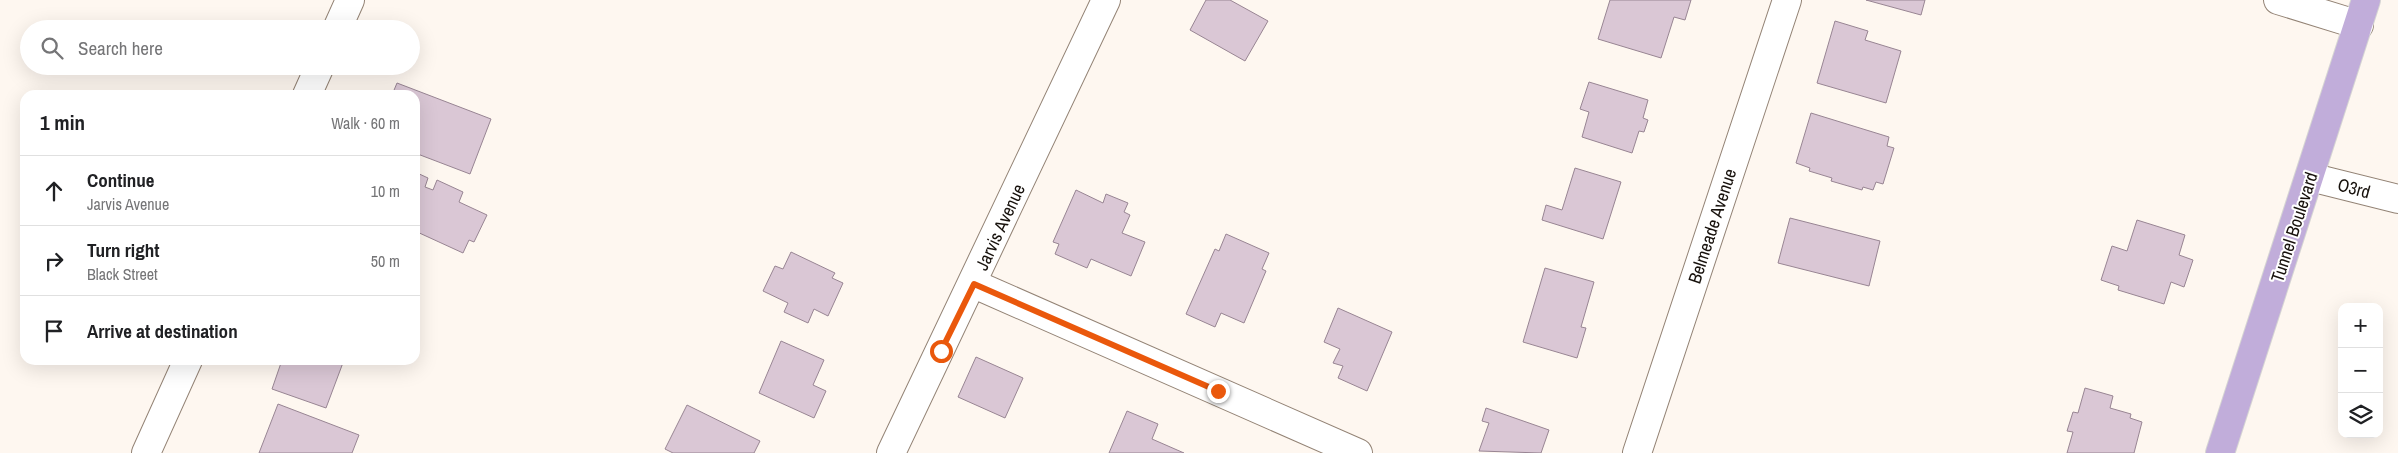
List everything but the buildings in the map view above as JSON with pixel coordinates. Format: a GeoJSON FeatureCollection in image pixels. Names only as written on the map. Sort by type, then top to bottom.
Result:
{"type":"FeatureCollection","features":[{"type":"Feature","properties":{"kind":"main road","name":"Tunnel Boulevard"},"geometry":{"type":"LineString","coordinates":[[2220,453],[2363,12]]}},
{"type":"Feature","properties":{"kind":"street"},"geometry":{"type":"LineString","coordinates":[[341,20],[350,0]]}},
{"type":"Feature","properties":{"kind":"street","name":"Jarvis Avenue"},"geometry":{"type":"LineString","coordinates":[[891,453],[974,284],[1106,0]]}},
{"type":"Feature","properties":{"kind":"street","name":"Belmeade Avenue"},"geometry":{"type":"LineString","coordinates":[[1637,453],[1787,0]]}},
{"type":"Feature","properties":{"kind":"street"},"geometry":{"type":"LineString","coordinates":[[2278,0],[2363,12]]}},
{"type":"Feature","properties":{"kind":"street"},"geometry":{"type":"LineString","coordinates":[[309,90],[316,75]]}},
{"type":"Feature","properties":{"kind":"street","name":"O3rd"},"geometry":{"type":"LineString","coordinates":[[2310,176],[2398,199]]}},
{"type":"Feature","properties":{"kind":"street"},"geometry":{"type":"LineString","coordinates":[[974,284],[1358,453]]}},
{"type":"Feature","properties":{"kind":"street"},"geometry":{"type":"LineString","coordinates":[[146,453],[186,365]]}},
{"type":"Feature","properties":{"kind":"route"},"geometry":{"type":"LineString","coordinates":[[941,351],[974,284],[1218,391]]}}]}
